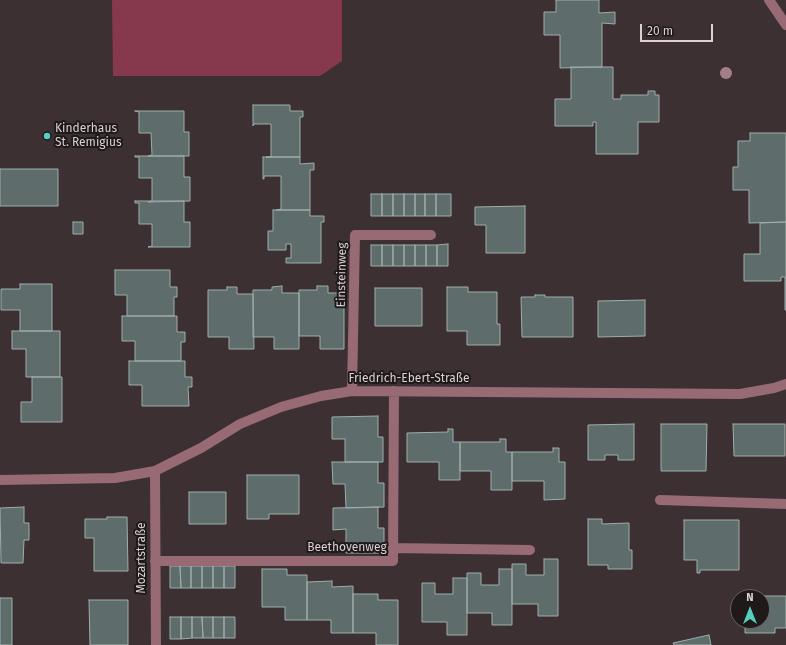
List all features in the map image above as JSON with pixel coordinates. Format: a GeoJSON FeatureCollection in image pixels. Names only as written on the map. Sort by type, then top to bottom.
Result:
{"type":"FeatureCollection","features":[{"type":"Feature","properties":{"kind":"street"},"geometry":{"type":"LineString","coordinates":[[769,0],[786,25]]}},
{"type":"Feature","properties":{"kind":"street","name":"Einsteinweg"},"geometry":{"type":"LineString","coordinates":[[352,391],[355,235],[431,235]]}},
{"type":"Feature","properties":{"kind":"street","name":"Friedrich-Ebert-Straße"},"geometry":{"type":"LineString","coordinates":[[0,480],[115,478],[155,471],[201,448],[240,424],[281,407],[321,396],[352,391],[740,394],[774,388],[786,384]]}},
{"type":"Feature","properties":{"kind":"street","name":"Beethovenweg"},"geometry":{"type":"LineString","coordinates":[[155,561],[393,560],[394,391]]}},
{"type":"Feature","properties":{"kind":"street","name":"Mozartstraße"},"geometry":{"type":"LineString","coordinates":[[155,471],[156,645]]}},
{"type":"Feature","properties":{"kind":"street"},"geometry":{"type":"LineString","coordinates":[[660,500],[786,504]]}},
{"type":"Feature","properties":{"kind":"street"},"geometry":{"type":"LineString","coordinates":[[393,548],[530,550]]}},
{"type":"Feature","properties":{"kind":"shaded area"},"geometry":{"type":"Polygon","coordinates":[[[112,0],[342,0],[342,61],[320,76],[113,76],[112,0]]]}},
{"type":"Feature","properties":{"kind":"building"},"geometry":{"type":"Polygon","coordinates":[[[556,0],[599,0],[599,13],[615,12],[615,24],[602,23],[602,67],[560,68],[560,35],[544,35],[544,12],[556,12],[556,0]]]}},
{"type":"Feature","properties":{"kind":"building"},"geometry":{"type":"Polygon","coordinates":[[[571,67],[613,67],[613,99],[621,99],[621,95],[648,95],[648,91],[655,91],[655,95],[659,95],[659,122],[638,122],[638,154],[596,154],[596,122],[593,122],[593,126],[555,126],[555,99],[571,99],[571,67]]]}},
{"type":"Feature","properties":{"kind":"building"},"geometry":{"type":"Polygon","coordinates":[[[253,105],[290,105],[290,111],[303,111],[303,117],[300,117],[300,157],[271,157],[271,124],[254,124],[253,126],[253,105]]]}},
{"type":"Feature","properties":{"kind":"building"},"geometry":{"type":"Polygon","coordinates":[[[135,111],[184,111],[184,132],[189,132],[189,156],[148,156],[152,155],[151,133],[139,133],[139,112],[135,111]]]}},
{"type":"Feature","properties":{"kind":"building"},"geometry":{"type":"Polygon","coordinates":[[[750,133],[786,133],[786,222],[749,223],[749,190],[733,190],[733,167],[738,167],[738,141],[750,141],[750,133]]]}},
{"type":"Feature","properties":{"kind":"building"},"geometry":{"type":"Polygon","coordinates":[[[135,156],[184,156],[184,177],[190,177],[190,201],[148,202],[152,201],[152,178],[139,178],[139,157],[135,156]]]}},
{"type":"Feature","properties":{"kind":"building"},"geometry":{"type":"Polygon","coordinates":[[[263,157],[300,157],[300,164],[314,163],[314,170],[310,170],[310,210],[276,210],[281,209],[281,176],[264,176],[263,179],[263,157]]]}},
{"type":"Feature","properties":{"kind":"building"},"geometry":{"type":"Polygon","coordinates":[[[0,169],[58,169],[58,206],[0,206],[0,169]]]}},
{"type":"Feature","properties":{"kind":"building"},"geometry":{"type":"Polygon","coordinates":[[[371,194],[382,194],[382,216],[371,216],[371,194]]]}},
{"type":"Feature","properties":{"kind":"building"},"geometry":{"type":"Polygon","coordinates":[[[382,194],[393,194],[393,216],[382,216],[382,194]]]}},
{"type":"Feature","properties":{"kind":"building"},"geometry":{"type":"Polygon","coordinates":[[[393,194],[404,194],[404,216],[393,216],[393,194]]]}},
{"type":"Feature","properties":{"kind":"building"},"geometry":{"type":"Polygon","coordinates":[[[404,194],[415,194],[415,216],[404,216],[404,194]]]}},
{"type":"Feature","properties":{"kind":"building"},"geometry":{"type":"Polygon","coordinates":[[[415,194],[425,194],[425,216],[415,216],[415,194]]]}},
{"type":"Feature","properties":{"kind":"building"},"geometry":{"type":"Polygon","coordinates":[[[425,194],[436,194],[436,216],[425,216],[425,194]]]}},
{"type":"Feature","properties":{"kind":"building"},"geometry":{"type":"Polygon","coordinates":[[[436,194],[451,194],[451,216],[436,216],[436,194]]]}},
{"type":"Feature","properties":{"kind":"building"},"geometry":{"type":"Polygon","coordinates":[[[135,201],[184,201],[184,222],[190,222],[190,247],[148,247],[152,246],[152,224],[139,224],[139,203],[135,203],[135,201]]]}},
{"type":"Feature","properties":{"kind":"building"},"geometry":{"type":"Polygon","coordinates":[[[525,206],[525,253],[486,253],[486,225],[475,225],[475,207],[525,206]]]}},
{"type":"Feature","properties":{"kind":"building"},"geometry":{"type":"Polygon","coordinates":[[[273,210],[310,210],[310,216],[324,216],[324,222],[321,222],[321,263],[286,263],[286,258],[291,258],[291,244],[286,244],[286,250],[268,250],[268,231],[273,231],[273,210]]]}},
{"type":"Feature","properties":{"kind":"building"},"geometry":{"type":"Polygon","coordinates":[[[73,222],[83,222],[83,234],[73,234],[73,222]]]}},
{"type":"Feature","properties":{"kind":"building"},"geometry":{"type":"Polygon","coordinates":[[[786,222],[785,310],[785,277],[781,277],[781,281],[744,281],[744,254],[760,254],[760,223],[786,222]]]}},
{"type":"Feature","properties":{"kind":"building"},"geometry":{"type":"Polygon","coordinates":[[[448,244],[448,266],[437,266],[437,245],[448,244]]]}},
{"type":"Feature","properties":{"kind":"building"},"geometry":{"type":"Polygon","coordinates":[[[371,245],[382,245],[382,266],[371,266],[371,245]]]}},
{"type":"Feature","properties":{"kind":"building"},"geometry":{"type":"Polygon","coordinates":[[[382,245],[393,245],[393,266],[382,266],[382,245]]]}},
{"type":"Feature","properties":{"kind":"building"},"geometry":{"type":"Polygon","coordinates":[[[393,245],[404,245],[404,266],[393,266],[393,245]]]}},
{"type":"Feature","properties":{"kind":"building"},"geometry":{"type":"Polygon","coordinates":[[[404,245],[415,245],[415,266],[404,266],[404,245]]]}},
{"type":"Feature","properties":{"kind":"building"},"geometry":{"type":"Polygon","coordinates":[[[415,245],[426,245],[426,266],[415,266],[415,245]]]}},
{"type":"Feature","properties":{"kind":"building"},"geometry":{"type":"Polygon","coordinates":[[[426,245],[437,245],[437,266],[426,266],[426,245]]]}},
{"type":"Feature","properties":{"kind":"building"},"geometry":{"type":"Polygon","coordinates":[[[115,270],[170,270],[170,287],[177,287],[177,297],[174,297],[174,316],[127,316],[127,295],[115,295],[115,270]]]}},
{"type":"Feature","properties":{"kind":"building"},"geometry":{"type":"Polygon","coordinates":[[[20,284],[52,284],[52,331],[20,331],[20,310],[1,310],[1,289],[20,289],[20,284]]]}},
{"type":"Feature","properties":{"kind":"building"},"geometry":{"type":"Polygon","coordinates":[[[282,286],[282,293],[299,293],[299,349],[274,349],[274,337],[253,337],[253,290],[272,290],[272,287],[282,286]]]}},
{"type":"Feature","properties":{"kind":"building"},"geometry":{"type":"Polygon","coordinates":[[[317,286],[328,286],[328,293],[344,293],[344,349],[320,349],[320,336],[299,336],[299,290],[317,290],[317,286]]]}},
{"type":"Feature","properties":{"kind":"building"},"geometry":{"type":"Polygon","coordinates":[[[227,287],[237,287],[237,294],[253,294],[254,349],[229,349],[229,337],[208,337],[208,290],[227,290],[227,287]]]}},
{"type":"Feature","properties":{"kind":"building"},"geometry":{"type":"Polygon","coordinates":[[[447,287],[468,287],[468,292],[497,292],[497,324],[500,324],[500,345],[467,345],[467,331],[447,331],[447,287]]]}},
{"type":"Feature","properties":{"kind":"building"},"geometry":{"type":"Polygon","coordinates":[[[375,288],[422,288],[422,326],[375,326],[375,288]]]}},
{"type":"Feature","properties":{"kind":"building"},"geometry":{"type":"Polygon","coordinates":[[[535,295],[545,295],[545,297],[573,297],[573,337],[522,337],[521,297],[535,297],[535,295]]]}},
{"type":"Feature","properties":{"kind":"building"},"geometry":{"type":"Polygon","coordinates":[[[645,300],[645,336],[598,337],[598,301],[645,300]]]}},
{"type":"Feature","properties":{"kind":"building"},"geometry":{"type":"Polygon","coordinates":[[[122,316],[177,316],[177,332],[185,332],[185,342],[181,342],[181,361],[135,361],[135,341],[122,341],[122,316]]]}},
{"type":"Feature","properties":{"kind":"building"},"geometry":{"type":"Polygon","coordinates":[[[12,331],[60,331],[60,377],[26,377],[26,349],[12,349],[12,331]]]}},
{"type":"Feature","properties":{"kind":"building"},"geometry":{"type":"Polygon","coordinates":[[[129,361],[185,361],[185,377],[192,377],[192,387],[188,387],[189,406],[142,406],[142,385],[129,385],[129,361]]]}},
{"type":"Feature","properties":{"kind":"building"},"geometry":{"type":"Polygon","coordinates":[[[32,377],[62,377],[62,422],[21,422],[21,402],[32,402],[32,377]]]}},
{"type":"Feature","properties":{"kind":"building"},"geometry":{"type":"Polygon","coordinates":[[[378,416],[378,437],[383,437],[383,462],[345,462],[345,439],[332,439],[332,417],[378,416]]]}},
{"type":"Feature","properties":{"kind":"building"},"geometry":{"type":"Polygon","coordinates":[[[634,424],[634,460],[618,460],[618,455],[605,455],[605,460],[588,460],[588,425],[634,424]]]}},
{"type":"Feature","properties":{"kind":"building"},"geometry":{"type":"Polygon","coordinates":[[[661,424],[707,424],[706,471],[661,471],[661,424]]]}},
{"type":"Feature","properties":{"kind":"building"},"geometry":{"type":"Polygon","coordinates":[[[733,424],[785,424],[785,456],[734,456],[733,424]]]}},
{"type":"Feature","properties":{"kind":"building"},"geometry":{"type":"Polygon","coordinates":[[[448,429],[453,429],[453,442],[460,442],[460,480],[439,480],[439,462],[407,462],[407,433],[448,432],[448,429]]]}},
{"type":"Feature","properties":{"kind":"building"},"geometry":{"type":"Polygon","coordinates":[[[500,439],[506,439],[506,452],[512,452],[512,490],[491,490],[491,471],[460,471],[460,442],[500,442],[500,439]]]}},
{"type":"Feature","properties":{"kind":"building"},"geometry":{"type":"Polygon","coordinates":[[[553,448],[559,448],[559,462],[565,462],[565,499],[544,500],[544,481],[512,481],[512,452],[553,452],[553,448]]]}},
{"type":"Feature","properties":{"kind":"building"},"geometry":{"type":"Polygon","coordinates":[[[332,462],[378,462],[378,483],[384,483],[384,507],[346,508],[345,484],[333,484],[332,462]]]}},
{"type":"Feature","properties":{"kind":"building"},"geometry":{"type":"Polygon","coordinates":[[[247,475],[299,475],[299,514],[269,514],[269,519],[247,519],[247,475]]]}},
{"type":"Feature","properties":{"kind":"building"},"geometry":{"type":"Polygon","coordinates":[[[189,492],[226,492],[226,524],[189,524],[189,492]]]}},
{"type":"Feature","properties":{"kind":"building"},"geometry":{"type":"Polygon","coordinates":[[[24,507],[24,523],[29,523],[29,540],[24,540],[23,563],[1,563],[0,508],[24,507]]]}},
{"type":"Feature","properties":{"kind":"building"},"geometry":{"type":"Polygon","coordinates":[[[378,507],[378,528],[384,528],[384,553],[346,553],[346,529],[333,530],[333,508],[378,507]]]}},
{"type":"Feature","properties":{"kind":"building"},"geometry":{"type":"Polygon","coordinates":[[[107,517],[127,517],[128,571],[94,571],[94,538],[85,538],[85,519],[107,519],[107,517]]]}},
{"type":"Feature","properties":{"kind":"building"},"geometry":{"type":"Polygon","coordinates":[[[588,519],[602,519],[602,524],[629,523],[629,550],[632,550],[632,569],[608,569],[608,565],[588,565],[588,519]]]}},
{"type":"Feature","properties":{"kind":"building"},"geometry":{"type":"Polygon","coordinates":[[[684,520],[739,520],[739,570],[700,570],[700,573],[697,573],[697,560],[684,560],[684,520]]]}},
{"type":"Feature","properties":{"kind":"building"},"geometry":{"type":"Polygon","coordinates":[[[544,559],[558,559],[558,616],[538,616],[538,604],[512,604],[512,564],[526,564],[526,575],[544,575],[544,559]]]}},
{"type":"Feature","properties":{"kind":"building"},"geometry":{"type":"Polygon","coordinates":[[[170,566],[180,566],[181,588],[170,588],[170,566]]]}},
{"type":"Feature","properties":{"kind":"building"},"geometry":{"type":"Polygon","coordinates":[[[180,566],[191,566],[191,588],[181,588],[180,566]]]}},
{"type":"Feature","properties":{"kind":"building"},"geometry":{"type":"Polygon","coordinates":[[[191,566],[202,566],[202,588],[191,588],[191,566]]]}},
{"type":"Feature","properties":{"kind":"building"},"geometry":{"type":"Polygon","coordinates":[[[202,566],[213,566],[213,588],[202,588],[202,566]]]}},
{"type":"Feature","properties":{"kind":"building"},"geometry":{"type":"Polygon","coordinates":[[[213,566],[224,566],[224,588],[213,588],[213,566]]]}},
{"type":"Feature","properties":{"kind":"building"},"geometry":{"type":"Polygon","coordinates":[[[224,566],[235,566],[235,588],[224,588],[224,566]]]}},
{"type":"Feature","properties":{"kind":"building"},"geometry":{"type":"Polygon","coordinates":[[[262,569],[287,569],[287,575],[307,575],[307,620],[285,620],[285,607],[262,607],[262,569]]]}},
{"type":"Feature","properties":{"kind":"building"},"geometry":{"type":"Polygon","coordinates":[[[499,569],[512,569],[512,625],[492,625],[492,613],[467,613],[467,573],[481,573],[481,585],[499,585],[499,569]]]}},
{"type":"Feature","properties":{"kind":"building"},"geometry":{"type":"Polygon","coordinates":[[[453,578],[467,578],[467,635],[447,635],[447,622],[422,622],[422,583],[435,583],[435,594],[453,594],[453,578]]]}},
{"type":"Feature","properties":{"kind":"building"},"geometry":{"type":"Polygon","coordinates":[[[332,581],[332,587],[353,586],[353,633],[331,633],[331,620],[307,620],[307,582],[332,581]]]}},
{"type":"Feature","properties":{"kind":"building"},"geometry":{"type":"Polygon","coordinates":[[[353,594],[378,594],[378,600],[398,600],[398,645],[376,645],[376,633],[353,633],[353,594]]]}},
{"type":"Feature","properties":{"kind":"building"},"geometry":{"type":"Polygon","coordinates":[[[770,596],[786,596],[786,628],[775,628],[775,633],[745,633],[745,629],[770,629],[770,596]]]}},
{"type":"Feature","properties":{"kind":"building"},"geometry":{"type":"Polygon","coordinates":[[[0,598],[12,598],[12,645],[0,645],[0,598]]]}},
{"type":"Feature","properties":{"kind":"building"},"geometry":{"type":"Polygon","coordinates":[[[89,600],[128,600],[128,645],[90,645],[89,600]]]}},
{"type":"Feature","properties":{"kind":"building"},"geometry":{"type":"Polygon","coordinates":[[[170,617],[181,617],[181,639],[170,639],[170,617]]]}},
{"type":"Feature","properties":{"kind":"building"},"geometry":{"type":"Polygon","coordinates":[[[181,617],[192,617],[192,638],[181,639],[181,617]]]}},
{"type":"Feature","properties":{"kind":"building"},"geometry":{"type":"Polygon","coordinates":[[[192,617],[202,617],[203,638],[192,638],[192,617]]]}},
{"type":"Feature","properties":{"kind":"building"},"geometry":{"type":"Polygon","coordinates":[[[202,617],[213,617],[213,638],[203,638],[202,617]]]}},
{"type":"Feature","properties":{"kind":"building"},"geometry":{"type":"Polygon","coordinates":[[[213,617],[224,617],[224,638],[213,638],[213,617]]]}},
{"type":"Feature","properties":{"kind":"building"},"geometry":{"type":"Polygon","coordinates":[[[224,617],[235,617],[235,638],[224,638],[224,617]]]}},
{"type":"Feature","properties":{"kind":"building"},"geometry":{"type":"Polygon","coordinates":[[[709,635],[711,645],[674,645],[673,643],[709,635]]]}},
{"type":"Feature","properties":{"kind":"place","name":"Kinderhaus St. Remigius"},"geometry":{"type":"Point","coordinates":[47,136]}}]}
